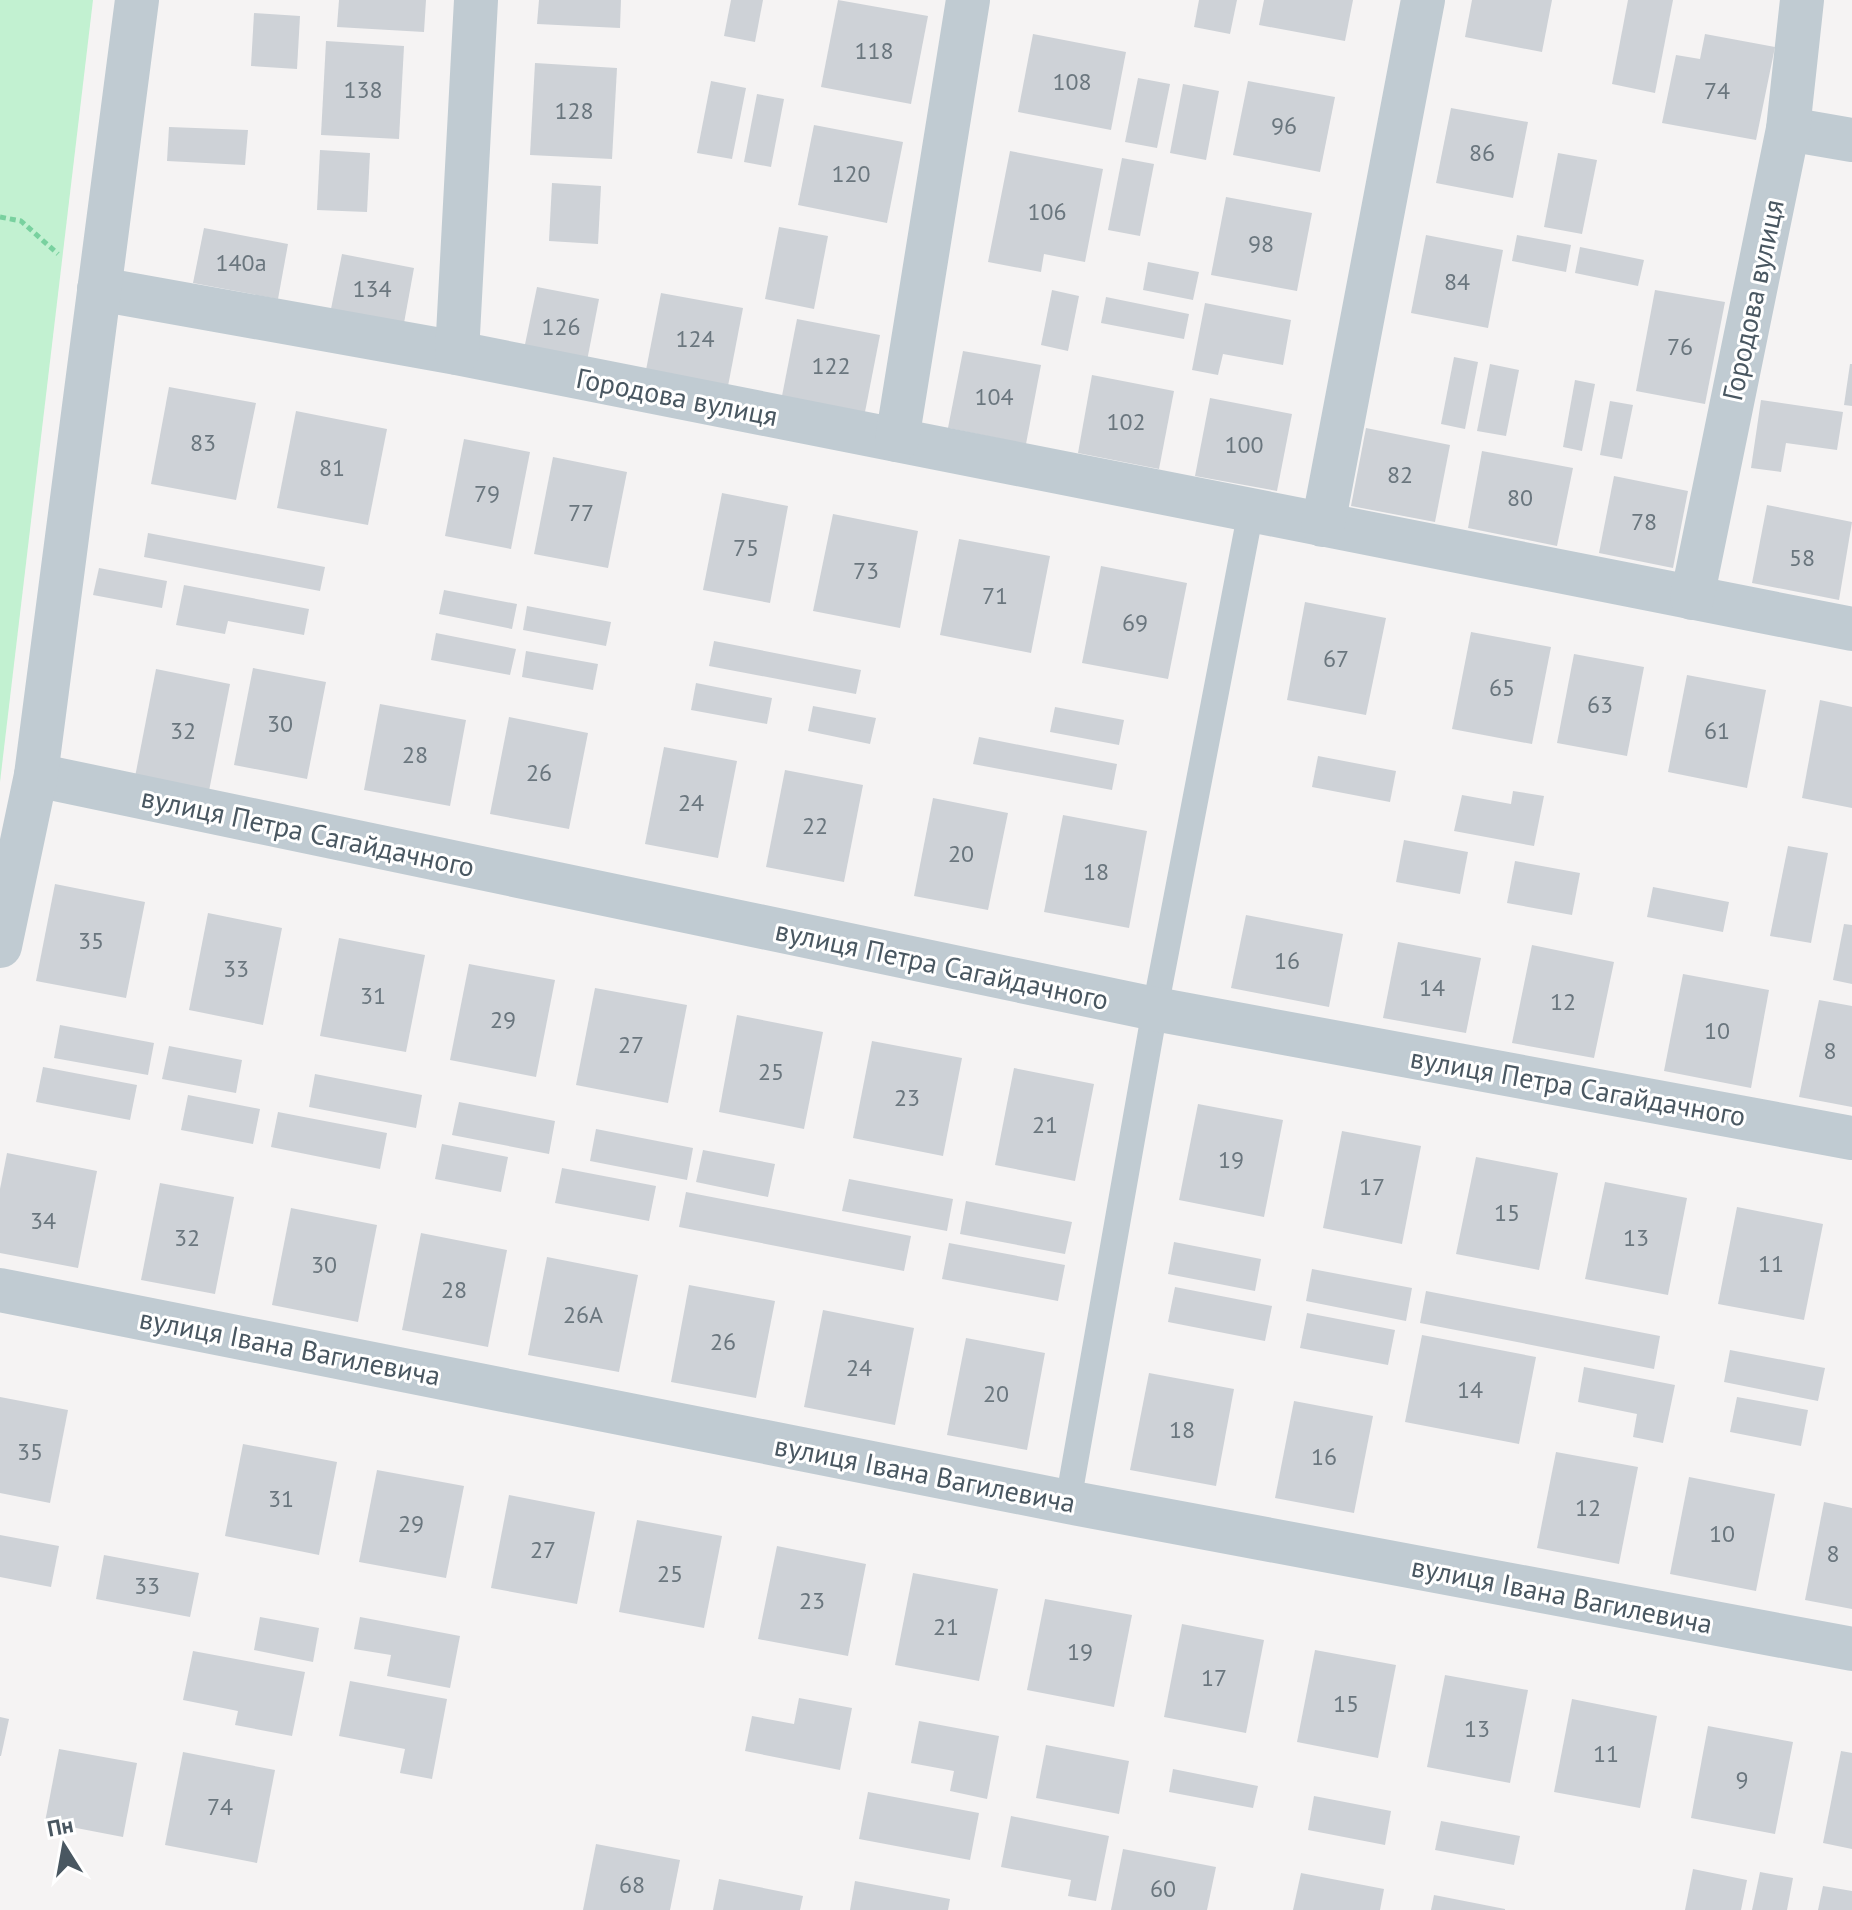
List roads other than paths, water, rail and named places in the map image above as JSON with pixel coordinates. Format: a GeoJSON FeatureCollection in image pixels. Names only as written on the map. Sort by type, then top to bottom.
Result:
{"type":"FeatureCollection","features":[{"type":"Feature","properties":{"kind":"street"},"geometry":{"type":"LineString","coordinates":[[0,946],[36,775],[137,0]]}},
{"type":"Feature","properties":{"kind":"street"},"geometry":{"type":"LineString","coordinates":[[457,353],[476,0]]}},
{"type":"Feature","properties":{"kind":"street"},"geometry":{"type":"LineString","coordinates":[[897,440],[968,0]]}},
{"type":"Feature","properties":{"kind":"street"},"geometry":{"type":"LineString","coordinates":[[1323,525],[1423,0]]}},
{"type":"Feature","properties":{"kind":"street","name":"Городова вулиця"},"geometry":{"type":"LineString","coordinates":[[1692,598],[1788,129],[1802,0]]}},
{"type":"Feature","properties":{"kind":"street"},"geometry":{"type":"LineString","coordinates":[[1788,129],[1852,140]]}},
{"type":"Feature","properties":{"kind":"street","name":"Городова вулиця"},"geometry":{"type":"LineString","coordinates":[[99,289],[457,353],[1852,629]]}},
{"type":"Feature","properties":{"kind":"street","name":"вулиця Петра Сагайдачного"},"geometry":{"type":"LineString","coordinates":[[36,775],[1155,1009],[1852,1138]]}},
{"type":"Feature","properties":{"kind":"street","name":"вулиця Івана Вагилевича"},"geometry":{"type":"LineString","coordinates":[[0,1290],[1068,1502],[1852,1649]]}},
{"type":"Feature","properties":{"kind":"lane"},"geometry":{"type":"LineString","coordinates":[[1068,1502],[1155,1009],[1251,510]]}}]}
